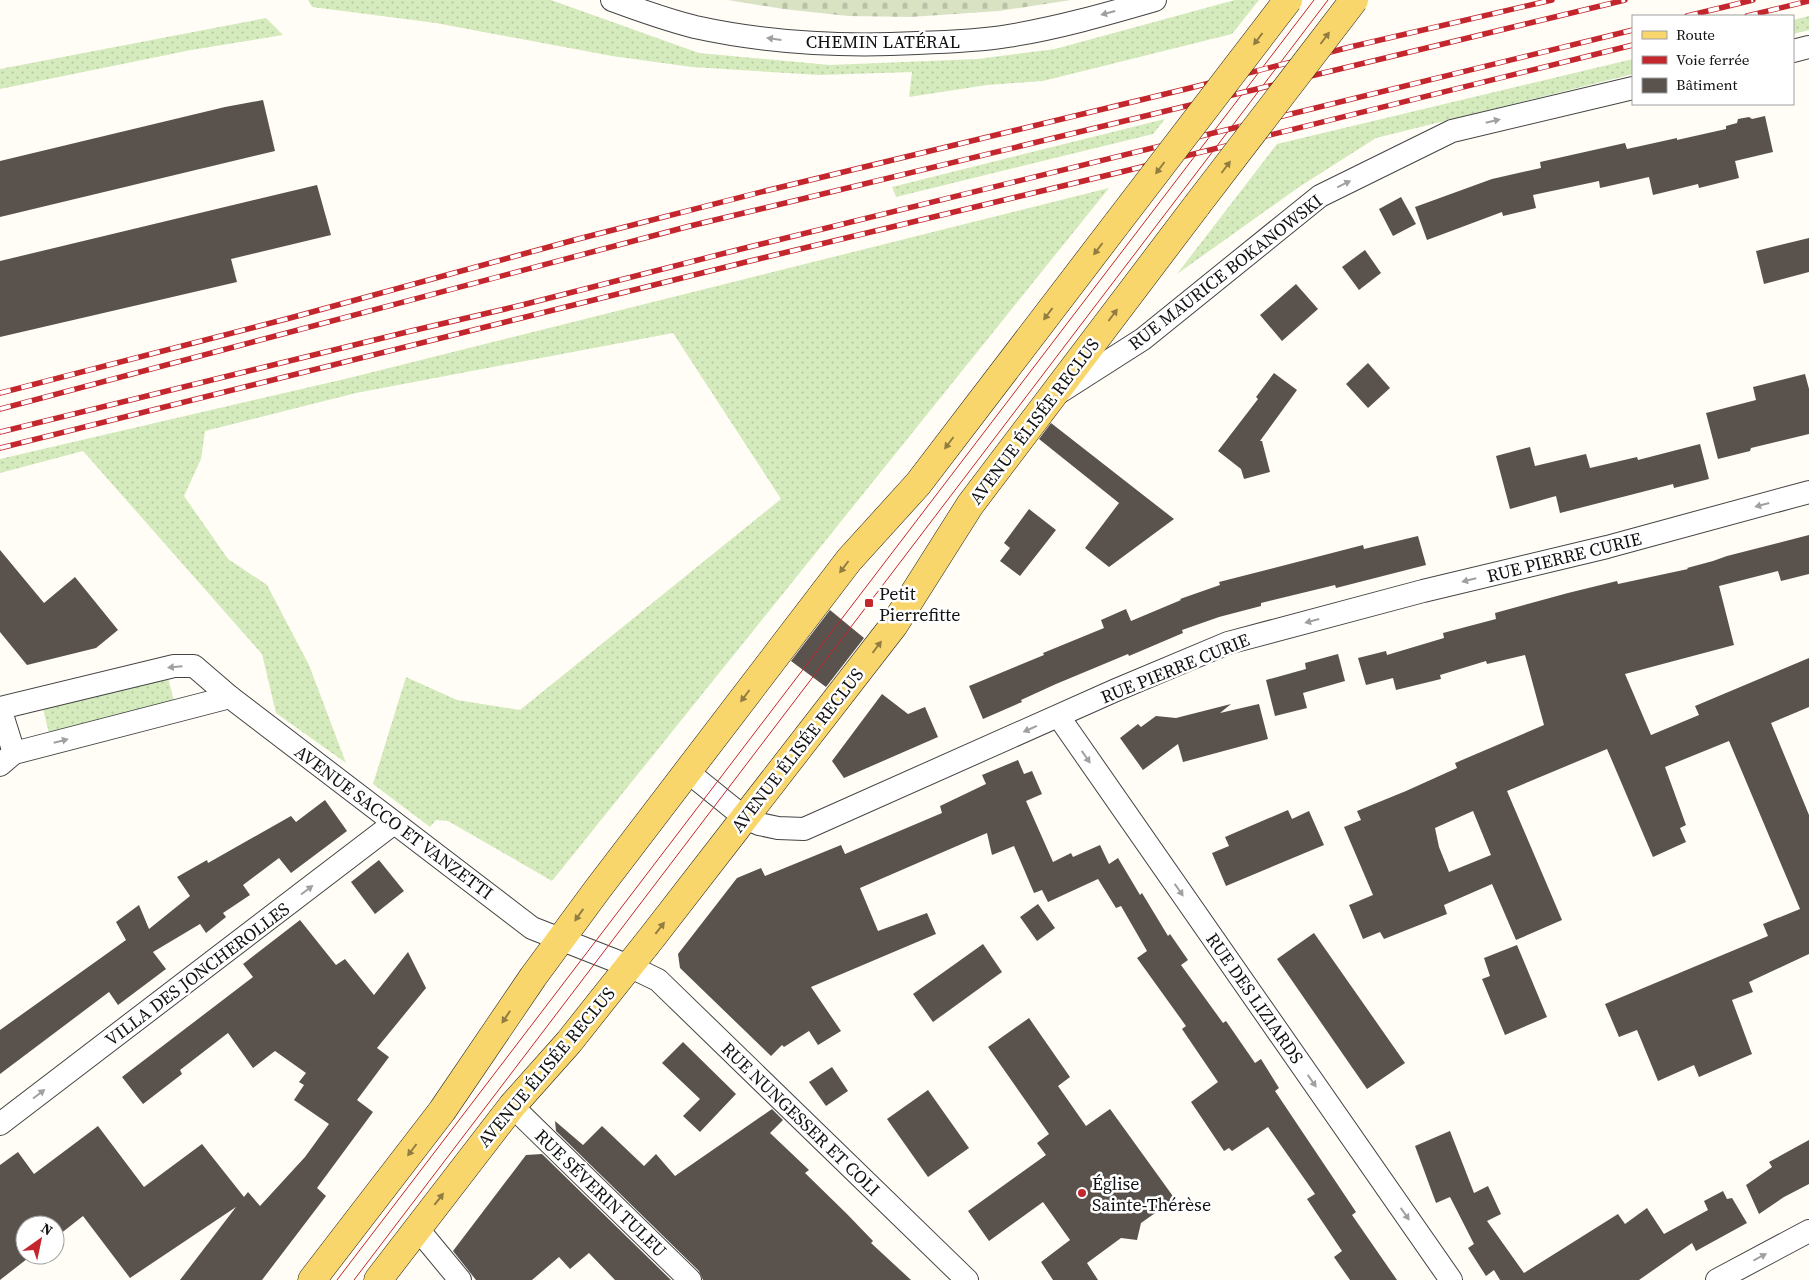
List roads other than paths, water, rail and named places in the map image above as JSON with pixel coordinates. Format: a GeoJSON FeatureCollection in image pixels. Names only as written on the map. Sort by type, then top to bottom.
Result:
{"type":"FeatureCollection","features":[{"type":"Feature","properties":{"kind":"main road"},"geometry":{"type":"LineString","coordinates":[[312,1280],[442,1111],[533,977],[597,890],[849,560],[918,484],[1288,0]]}},
{"type":"Feature","properties":{"kind":"main road","name":"AVENUE ÉLISÉE RECLUS"},"geometry":{"type":"LineString","coordinates":[[378,1280],[512,1106],[569,1042],[629,966],[894,625],[970,505],[1354,0]]}},
{"type":"Feature","properties":{"kind":"street","name":"CHEMIN LATÉRAL"},"geometry":{"type":"LineString","coordinates":[[612,0],[694,26],[718,31],[794,42],[853,45],[968,41],[1009,36],[1067,24],[1155,0]]}},
{"type":"Feature","properties":{"kind":"street"},"geometry":{"type":"LineString","coordinates":[[1794,51],[1809,47]]}},
{"type":"Feature","properties":{"kind":"street","name":"RUE MAURICE BOKANOWSKI"},"geometry":{"type":"LineString","coordinates":[[1051,398],[1143,339],[1320,196],[1452,131],[1632,88]]}},
{"type":"Feature","properties":{"kind":"street","name":"RUE PIERRE CURIE"},"geometry":{"type":"LineString","coordinates":[[688,772],[745,818],[759,824],[778,828],[804,829],[1116,690],[1228,643],[1423,591],[1608,547],[1809,492]]}},
{"type":"Feature","properties":{"kind":"street","name":"AVENUE SACCO ET VANZETTI"},"geometry":{"type":"LineString","coordinates":[[0,708],[174,666],[194,666],[230,697],[532,928],[561,941],[629,966]]}},
{"type":"Feature","properties":{"kind":"street"},"geometry":{"type":"LineString","coordinates":[[0,708],[7,759],[230,697]]}},
{"type":"Feature","properties":{"kind":"street","name":"RUE DES LIZIARDS"},"geometry":{"type":"LineString","coordinates":[[1059,716],[1450,1280]]}},
{"type":"Feature","properties":{"kind":"street","name":"VILLA DES JONCHEROLLES"},"geometry":{"type":"LineString","coordinates":[[0,1124],[394,823]]}},
{"type":"Feature","properties":{"kind":"street","name":"RUE NUNGESSER ET COLI"},"geometry":{"type":"LineString","coordinates":[[629,966],[658,980],[967,1280]]}},
{"type":"Feature","properties":{"kind":"street","name":"RUE SÉVERIN TULEU"},"geometry":{"type":"LineString","coordinates":[[512,1106],[690,1280]]}},
{"type":"Feature","properties":{"kind":"street"},"geometry":{"type":"LineString","coordinates":[[417,1228],[460,1280]]}},
{"type":"Feature","properties":{"kind":"street"},"geometry":{"type":"LineString","coordinates":[[1717,1280],[1809,1230]]}},
{"type":"Feature","properties":{"kind":"tram line"},"geometry":{"type":"LineString","coordinates":[[337,1280],[1314,0]]}},
{"type":"Feature","properties":{"kind":"tram line"},"geometry":{"type":"LineString","coordinates":[[354,1280],[1328,0]]}},
{"type":"Feature","properties":{"kind":"railway"},"geometry":{"type":"LineString","coordinates":[[0,393],[290,318],[578,239],[765,191],[1190,88],[1350,47],[1552,0]]}},
{"type":"Feature","properties":{"kind":"railway"},"geometry":{"type":"LineString","coordinates":[[0,409],[690,226],[1625,0]]}},
{"type":"Feature","properties":{"kind":"railway"},"geometry":{"type":"LineString","coordinates":[[1691,15],[1753,0]]}},
{"type":"Feature","properties":{"kind":"railway"},"geometry":{"type":"LineString","coordinates":[[1751,15],[1809,1]]}},
{"type":"Feature","properties":{"kind":"railway"},"geometry":{"type":"LineString","coordinates":[[0,432],[1632,30]]}},
{"type":"Feature","properties":{"kind":"railway"},"geometry":{"type":"LineString","coordinates":[[0,448],[746,262],[1125,171],[1632,45]]}},
{"type":"Feature","properties":{"kind":"place","name":"Petit Pierrefitte"},"geometry":{"type":"Point","coordinates":[869,603]}},
{"type":"Feature","properties":{"kind":"place","name":"Église Sainte-Thérèse"},"geometry":{"type":"Point","coordinates":[1082,1193]}}]}
